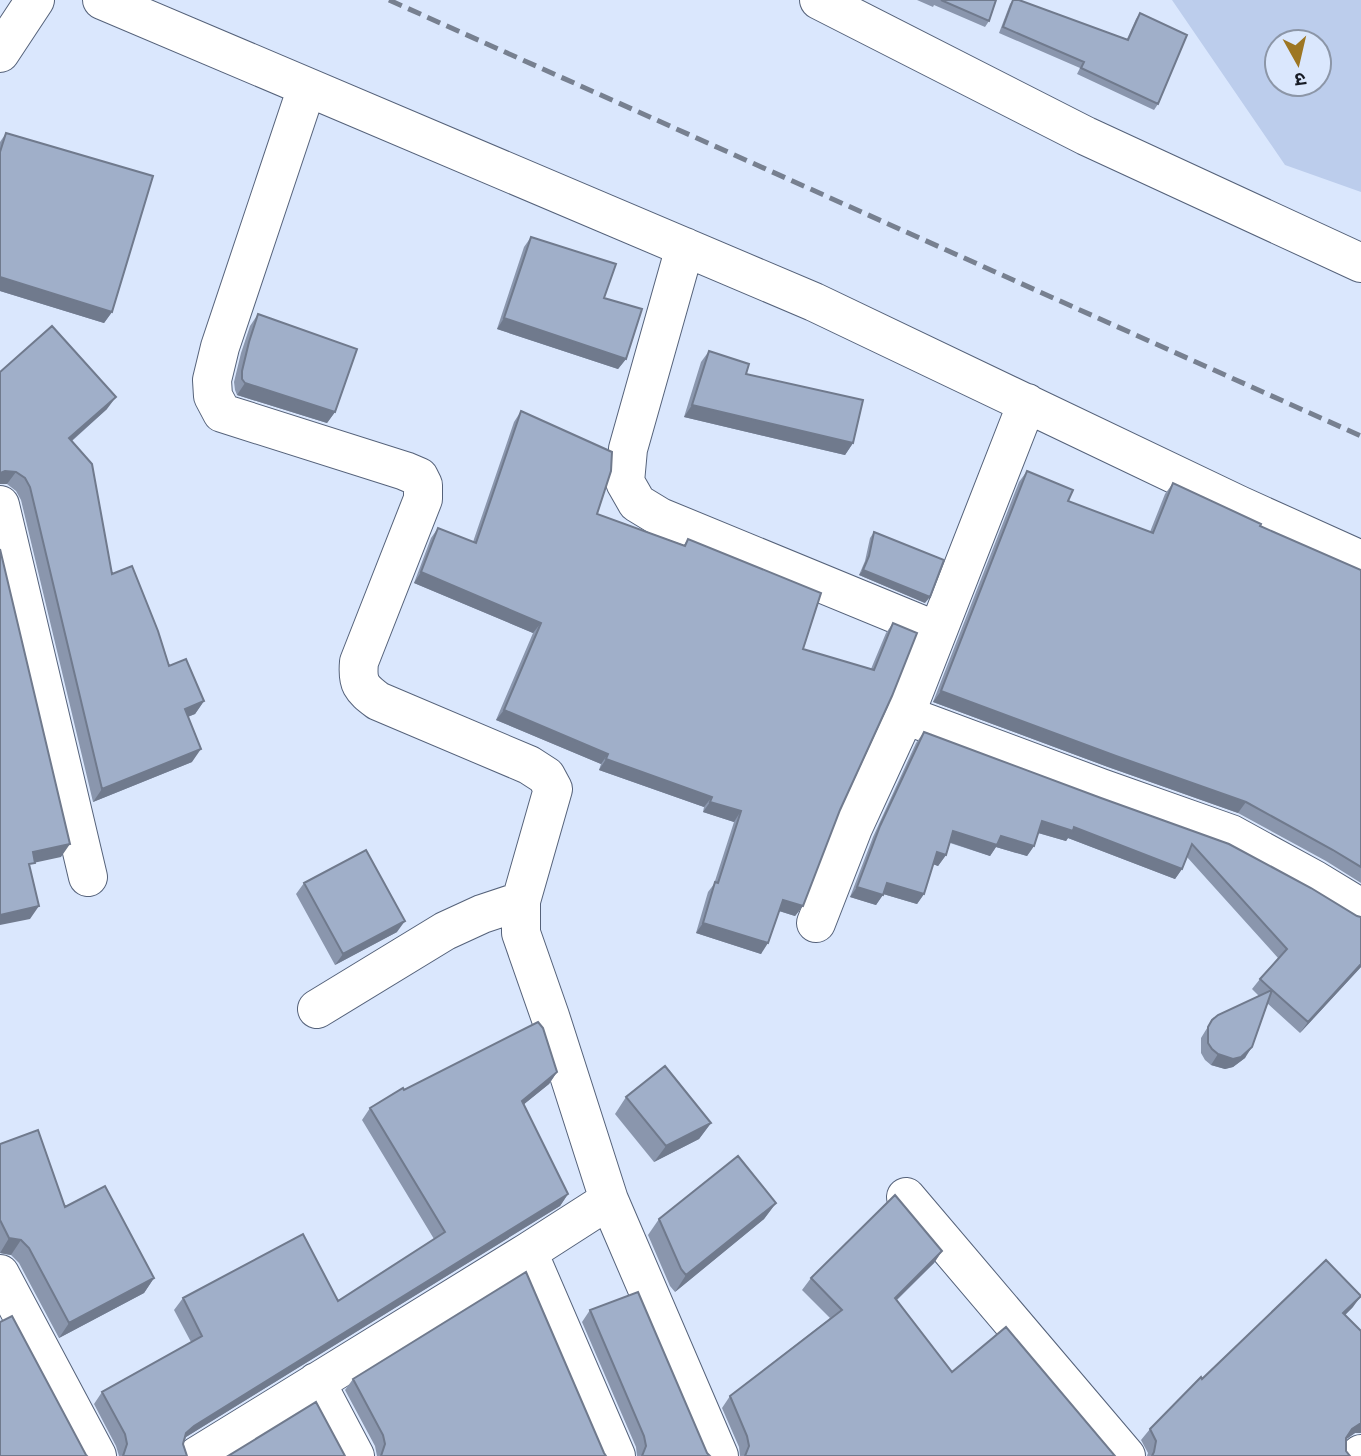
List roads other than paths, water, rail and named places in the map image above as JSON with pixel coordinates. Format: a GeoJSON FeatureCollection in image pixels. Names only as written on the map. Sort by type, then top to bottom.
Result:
{"type":"FeatureCollection","features":[{"type":"Feature","properties":{"kind":"street"},"geometry":{"type":"LineString","coordinates":[[0,53],[35,0]]}},
{"type":"Feature","properties":{"kind":"street"},"geometry":{"type":"LineString","coordinates":[[102,0],[814,302],[1361,560]]}},
{"type":"Feature","properties":{"kind":"street"},"geometry":{"type":"LineString","coordinates":[[819,0],[1086,136],[1361,263]]}},
{"type":"Feature","properties":{"kind":"street"},"geometry":{"type":"LineString","coordinates":[[307,87],[220,347],[212,380],[213,396],[222,413],[419,477],[423,485],[423,499],[359,662],[358,676],[363,690],[378,701],[529,765],[546,776],[553,789],[521,901],[521,933],[609,1200],[719,1456]]}},
{"type":"Feature","properties":{"kind":"street"},"geometry":{"type":"LineString","coordinates":[[685,247],[628,449],[625,482],[637,503],[660,517],[937,632]]}},
{"type":"Feature","properties":{"kind":"street"},"geometry":{"type":"LineString","coordinates":[[816,923],[853,828],[905,715],[1027,403]]}},
{"type":"Feature","properties":{"kind":"street"},"geometry":{"type":"LineString","coordinates":[[0,505],[88,877]]}},
{"type":"Feature","properties":{"kind":"street"},"geometry":{"type":"LineString","coordinates":[[905,715],[1101,789],[1231,834],[1361,908]]}},
{"type":"Feature","properties":{"kind":"street"},"geometry":{"type":"LineString","coordinates":[[317,1009],[445,931],[482,914],[521,901]]}},
{"type":"Feature","properties":{"kind":"street"},"geometry":{"type":"LineString","coordinates":[[906,1197],[1126,1456]]}},
{"type":"Feature","properties":{"kind":"street"},"geometry":{"type":"LineString","coordinates":[[197,1456],[609,1200]]}},
{"type":"Feature","properties":{"kind":"street"},"geometry":{"type":"LineString","coordinates":[[528,1252],[616,1456]]}},
{"type":"Feature","properties":{"kind":"street"},"geometry":{"type":"LineString","coordinates":[[0,1274],[97,1456]]}},
{"type":"Feature","properties":{"kind":"street"},"geometry":{"type":"LineString","coordinates":[[316,1382],[355,1456]]}},
{"type":"Feature","properties":{"kind":"railway"},"geometry":{"type":"LineString","coordinates":[[389,0],[1361,436]]}}]}
